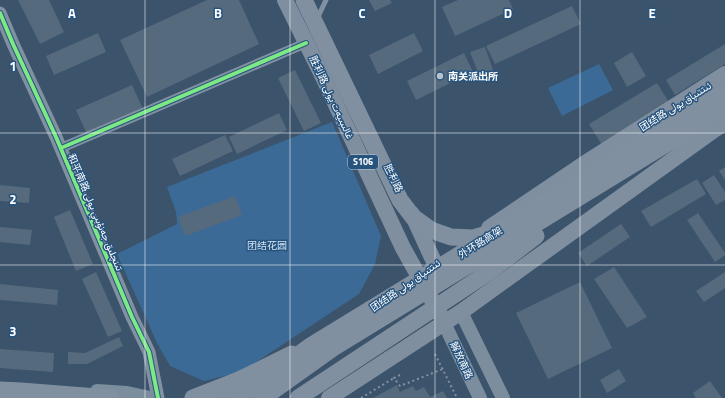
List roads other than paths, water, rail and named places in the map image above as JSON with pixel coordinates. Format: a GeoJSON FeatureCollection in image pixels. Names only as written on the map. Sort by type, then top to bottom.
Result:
{"type":"FeatureCollection","features":[{"type":"Feature","properties":{"kind":"highway"},"geometry":{"type":"LineString","coordinates":[[304,0],[400,200],[413,217],[430,230],[451,238],[473,238],[494,232],[513,221]]}},
{"type":"Feature","properties":{"kind":"highway","name":"外环路高架"},"geometry":{"type":"LineString","coordinates":[[239,398],[312,345],[725,92]]}},
{"type":"Feature","properties":{"kind":"highway","name":"外环路高架"},"geometry":{"type":"LineString","coordinates":[[263,398],[333,348],[725,108]]}},
{"type":"Feature","properties":{"kind":"highway"},"geometry":{"type":"LineString","coordinates":[[298,398],[489,272],[609,180]]}},
{"type":"Feature","properties":{"kind":"highway"},"geometry":{"type":"LineString","coordinates":[[193,398],[239,380],[324,338]]}},
{"type":"Feature","properties":{"kind":"highway"},"geometry":{"type":"LineString","coordinates":[[0,390],[21,390],[110,398]]}},
{"type":"Feature","properties":{"kind":"main road","name":"胜利路 غالىبىيەت يولى"},"geometry":{"type":"LineString","coordinates":[[285,0],[400,241],[444,323]]}},
{"type":"Feature","properties":{"kind":"main road","name":"胜利路"},"geometry":{"type":"LineString","coordinates":[[307,0],[435,264],[461,312]]}},
{"type":"Feature","properties":{"kind":"main road","name":"团结路 ئىتتىپاق يولى"},"geometry":{"type":"LineString","coordinates":[[223,398],[337,332],[418,275],[590,160],[725,74]]}},
{"type":"Feature","properties":{"kind":"main road"},"geometry":{"type":"LineString","coordinates":[[328,398],[461,312],[725,123]]}},
{"type":"Feature","properties":{"kind":"main road"},"geometry":{"type":"LineString","coordinates":[[461,312],[503,398]]}},
{"type":"Feature","properties":{"kind":"main road","name":"解放南路"},"geometry":{"type":"LineString","coordinates":[[444,323],[480,398]]}},
{"type":"Feature","properties":{"kind":"main road"},"geometry":{"type":"LineString","coordinates":[[0,383],[127,393],[150,398]]}},
{"type":"Feature","properties":{"kind":"street","name":"和平南路 تىنچلىق جەنۇبىي يولى"},"geometry":{"type":"LineString","coordinates":[[0,13],[61,148],[132,317],[149,352],[158,398]]}},
{"type":"Feature","properties":{"kind":"street"},"geometry":{"type":"LineString","coordinates":[[61,148],[306,43]]}},
{"type":"Feature","properties":{"kind":"lane"},"geometry":{"type":"LineString","coordinates":[[317,19],[326,0]]}},
{"type":"Feature","properties":{"kind":"place","name":"南关派出所"},"geometry":{"type":"Point","coordinates":[440,76]}},
{"type":"Feature","properties":{"kind":"park label","name":"团结花园"},"geometry":{"type":"Point","coordinates":[267,245]}}]}
